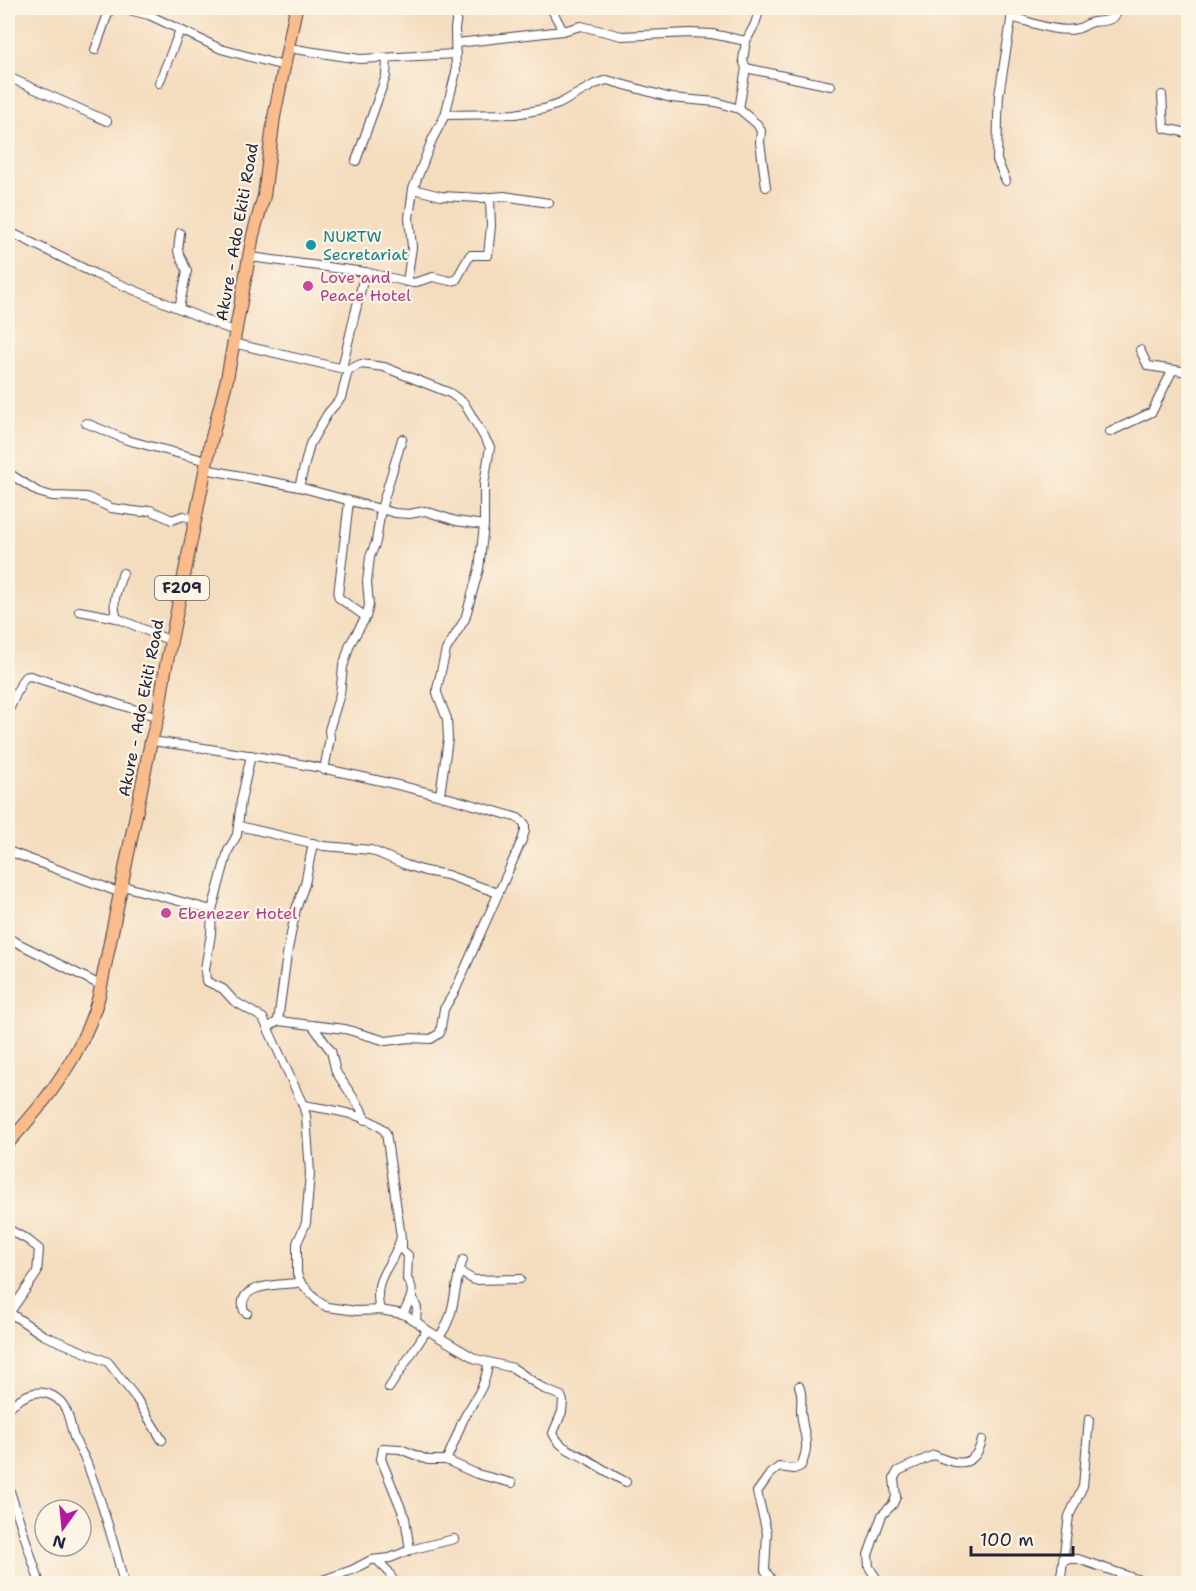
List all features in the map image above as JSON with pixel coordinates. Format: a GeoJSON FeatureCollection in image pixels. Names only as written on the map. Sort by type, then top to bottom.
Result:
{"type":"FeatureCollection","features":[{"type":"Feature","properties":{"kind":"main road","name":"Akure - Ado Ekiti Road"},"geometry":{"type":"LineString","coordinates":[[8,1143],[39,1109],[74,1058],[93,1019],[102,986],[151,741],[158,717],[206,465],[227,379],[264,196],[274,117],[296,8]]}},
{"type":"Feature","properties":{"kind":"street"},"geometry":{"type":"LineString","coordinates":[[95,50],[110,8]]}},
{"type":"Feature","properties":{"kind":"street"},"geometry":{"type":"LineString","coordinates":[[120,8],[150,11],[180,30],[221,49],[284,66]]}},
{"type":"Feature","properties":{"kind":"street"},"geometry":{"type":"LineString","coordinates":[[407,282],[412,247],[409,218],[413,189],[432,140],[445,115],[454,84],[458,8]]}},
{"type":"Feature","properties":{"kind":"street"},"geometry":{"type":"LineString","coordinates":[[551,8],[563,31]]}},
{"type":"Feature","properties":{"kind":"street"},"geometry":{"type":"LineString","coordinates":[[739,109],[746,68],[743,60],[747,41],[760,8]]}},
{"type":"Feature","properties":{"kind":"street"},"geometry":{"type":"LineString","coordinates":[[1006,181],[997,160],[998,118],[999,95],[1013,8]]}},
{"type":"Feature","properties":{"kind":"street"},"geometry":{"type":"LineString","coordinates":[[1011,17],[1056,28],[1075,30],[1090,22],[1108,21],[1116,15],[1119,8]]}},
{"type":"Feature","properties":{"kind":"street"},"geometry":{"type":"LineString","coordinates":[[457,43],[563,31],[581,26],[622,36],[690,33],[712,34],[747,41]]}},
{"type":"Feature","properties":{"kind":"street"},"geometry":{"type":"LineString","coordinates":[[159,83],[180,30]]}},
{"type":"Feature","properties":{"kind":"street"},"geometry":{"type":"LineString","coordinates":[[288,48],[360,59],[456,54]]}},
{"type":"Feature","properties":{"kind":"street"},"geometry":{"type":"LineString","coordinates":[[356,161],[386,76],[387,58]]}},
{"type":"Feature","properties":{"kind":"street"},"geometry":{"type":"LineString","coordinates":[[746,68],[831,86]]}},
{"type":"Feature","properties":{"kind":"street"},"geometry":{"type":"LineString","coordinates":[[8,77],[107,120]]}},
{"type":"Feature","properties":{"kind":"street"},"geometry":{"type":"LineString","coordinates":[[445,115],[514,114],[544,110],[607,80],[671,98],[716,102],[739,109],[757,124],[761,131],[760,142],[766,188]]}},
{"type":"Feature","properties":{"kind":"street"},"geometry":{"type":"LineString","coordinates":[[1162,95],[1164,128],[1188,133]]}},
{"type":"Feature","properties":{"kind":"street"},"geometry":{"type":"LineString","coordinates":[[413,189],[441,196],[504,196],[549,203]]}},
{"type":"Feature","properties":{"kind":"street"},"geometry":{"type":"LineString","coordinates":[[250,257],[365,273],[407,282],[419,283],[433,277],[453,281],[459,277],[470,255],[488,255],[491,226],[490,197]]}},
{"type":"Feature","properties":{"kind":"street"},"geometry":{"type":"LineString","coordinates":[[8,231],[95,274],[179,308],[234,337],[345,369],[361,364],[384,367],[440,388],[464,403],[490,447],[484,484],[484,525],[479,569],[465,619],[446,650],[437,689],[447,719],[448,739],[440,795]]}},
{"type":"Feature","properties":{"kind":"street"},"geometry":{"type":"LineString","coordinates":[[179,308],[187,271],[178,251],[180,233]]}},
{"type":"Feature","properties":{"kind":"street"},"geometry":{"type":"LineString","coordinates":[[299,487],[310,444],[328,413],[340,398],[365,273]]}},
{"type":"Feature","properties":{"kind":"street"},"geometry":{"type":"LineString","coordinates":[[1140,350],[1148,366],[1188,372]]}},
{"type":"Feature","properties":{"kind":"street"},"geometry":{"type":"LineString","coordinates":[[1110,432],[1152,412],[1172,371]]}},
{"type":"Feature","properties":{"kind":"street"},"geometry":{"type":"LineString","coordinates":[[86,423],[127,440],[206,465],[402,515],[425,512],[456,521],[484,525]]}},
{"type":"Feature","properties":{"kind":"street"},"geometry":{"type":"LineString","coordinates":[[324,770],[330,738],[328,730],[340,694],[343,667],[350,645],[366,617],[369,605],[367,582],[381,509],[402,439]]}},
{"type":"Feature","properties":{"kind":"street"},"geometry":{"type":"LineString","coordinates":[[8,482],[10,474],[38,492],[52,496],[87,497],[111,508],[141,513],[150,510],[172,520],[183,516],[196,519]]}},
{"type":"Feature","properties":{"kind":"street"},"geometry":{"type":"LineString","coordinates":[[349,501],[338,595],[366,617]]}},
{"type":"Feature","properties":{"kind":"street"},"geometry":{"type":"LineString","coordinates":[[117,618],[114,611],[114,600],[123,573]]}},
{"type":"Feature","properties":{"kind":"street"},"geometry":{"type":"LineString","coordinates":[[79,611],[117,618],[171,641]]}},
{"type":"Feature","properties":{"kind":"street"},"geometry":{"type":"LineString","coordinates":[[8,712],[22,681],[25,677],[30,676],[158,717]]}},
{"type":"Feature","properties":{"kind":"street"},"geometry":{"type":"LineString","coordinates":[[151,741],[225,750],[440,795],[518,818],[525,824],[522,840],[455,991],[444,1009],[441,1028],[437,1036],[431,1039],[409,1038],[386,1041],[345,1029],[278,1021],[268,1027]]}},
{"type":"Feature","properties":{"kind":"street"},"geometry":{"type":"LineString","coordinates":[[251,755],[239,813],[237,835],[228,851],[212,910],[211,934],[205,969],[206,981],[223,989],[234,1001],[260,1015],[268,1027],[303,1105],[306,1116],[310,1173],[306,1223],[297,1243],[299,1281],[327,1307],[349,1311],[380,1310],[403,1314],[459,1350],[488,1364],[513,1368],[544,1389],[561,1396],[563,1406],[553,1433],[555,1437],[568,1451],[626,1482]]}},
{"type":"Feature","properties":{"kind":"street"},"geometry":{"type":"LineString","coordinates":[[239,826],[342,849],[371,850],[406,865],[447,875],[498,893]]}},
{"type":"Feature","properties":{"kind":"street"},"geometry":{"type":"LineString","coordinates":[[278,1021],[287,954],[313,843]]}},
{"type":"Feature","properties":{"kind":"street"},"geometry":{"type":"LineString","coordinates":[[8,850],[122,890],[212,910]]}},
{"type":"Feature","properties":{"kind":"street"},"geometry":{"type":"LineString","coordinates":[[8,938],[102,986]]}},
{"type":"Feature","properties":{"kind":"street"},"geometry":{"type":"LineString","coordinates":[[312,1026],[331,1051],[336,1072],[361,1108],[365,1120]]}},
{"type":"Feature","properties":{"kind":"street"},"geometry":{"type":"LineString","coordinates":[[303,1105],[365,1120],[381,1126],[386,1133],[402,1250],[408,1255],[407,1279],[417,1308],[416,1321]]}},
{"type":"Feature","properties":{"kind":"street"},"geometry":{"type":"LineString","coordinates":[[8,1229],[39,1249],[37,1273],[9,1314],[43,1335],[108,1362],[136,1398],[162,1440]]}},
{"type":"Feature","properties":{"kind":"street"},"geometry":{"type":"LineString","coordinates":[[380,1310],[378,1294],[382,1275],[395,1255],[401,1237]]}},
{"type":"Feature","properties":{"kind":"street"},"geometry":{"type":"LineString","coordinates":[[439,1336],[449,1319],[463,1260]]}},
{"type":"Feature","properties":{"kind":"street"},"geometry":{"type":"LineString","coordinates":[[460,1272],[474,1280],[520,1279]]}},
{"type":"Feature","properties":{"kind":"street"},"geometry":{"type":"LineString","coordinates":[[247,1313],[242,1306],[249,1292],[256,1288],[299,1281]]}},
{"type":"Feature","properties":{"kind":"street"},"geometry":{"type":"LineString","coordinates":[[403,1314],[412,1296]]}},
{"type":"Feature","properties":{"kind":"street"},"geometry":{"type":"LineString","coordinates":[[389,1388],[427,1330]]}},
{"type":"Feature","properties":{"kind":"street"},"geometry":{"type":"LineString","coordinates":[[446,1460],[465,1418],[482,1391],[488,1364]]}},
{"type":"Feature","properties":{"kind":"street"},"geometry":{"type":"LineString","coordinates":[[774,1584],[765,1570],[767,1533],[757,1491],[770,1474],[779,1467],[794,1469],[801,1466],[805,1457],[807,1444],[801,1410],[803,1395],[799,1386]]}},
{"type":"Feature","properties":{"kind":"street"},"geometry":{"type":"LineString","coordinates":[[8,1408],[29,1394],[43,1393],[52,1396],[65,1408],[75,1439],[89,1467],[117,1554],[124,1584]]}},
{"type":"Feature","properties":{"kind":"street"},"geometry":{"type":"LineString","coordinates":[[1060,1584],[1069,1516],[1083,1486],[1089,1419]]}},
{"type":"Feature","properties":{"kind":"street"},"geometry":{"type":"LineString","coordinates":[[880,1584],[869,1567],[868,1555],[882,1515],[893,1504],[896,1497],[894,1478],[898,1471],[934,1455],[945,1460],[962,1462],[974,1458],[980,1449],[982,1440]]}},
{"type":"Feature","properties":{"kind":"street"},"geometry":{"type":"LineString","coordinates":[[410,1550],[405,1518],[381,1459],[383,1448],[400,1449],[428,1460],[446,1460],[477,1474],[512,1484]]}},
{"type":"Feature","properties":{"kind":"street"},"geometry":{"type":"LineString","coordinates":[[8,1485],[40,1584]]}},
{"type":"Feature","properties":{"kind":"street"},"geometry":{"type":"LineString","coordinates":[[311,1584],[352,1570],[371,1560],[378,1561],[454,1539]]}},
{"type":"Feature","properties":{"kind":"street"},"geometry":{"type":"LineString","coordinates":[[1064,1560],[1078,1559],[1151,1584]]}},
{"type":"Feature","properties":{"kind":"street"},"geometry":{"type":"LineString","coordinates":[[378,1561],[388,1571],[394,1584]]}},
{"type":"Feature","properties":{"kind":"place","name":"NURTW Secretariat"},"geometry":{"type":"Point","coordinates":[311,245]}},
{"type":"Feature","properties":{"kind":"place","name":"Love and Peace Hotel"},"geometry":{"type":"Point","coordinates":[308,286]}},
{"type":"Feature","properties":{"kind":"place","name":"Ebenezer Hotel"},"geometry":{"type":"Point","coordinates":[166,913]}}]}
